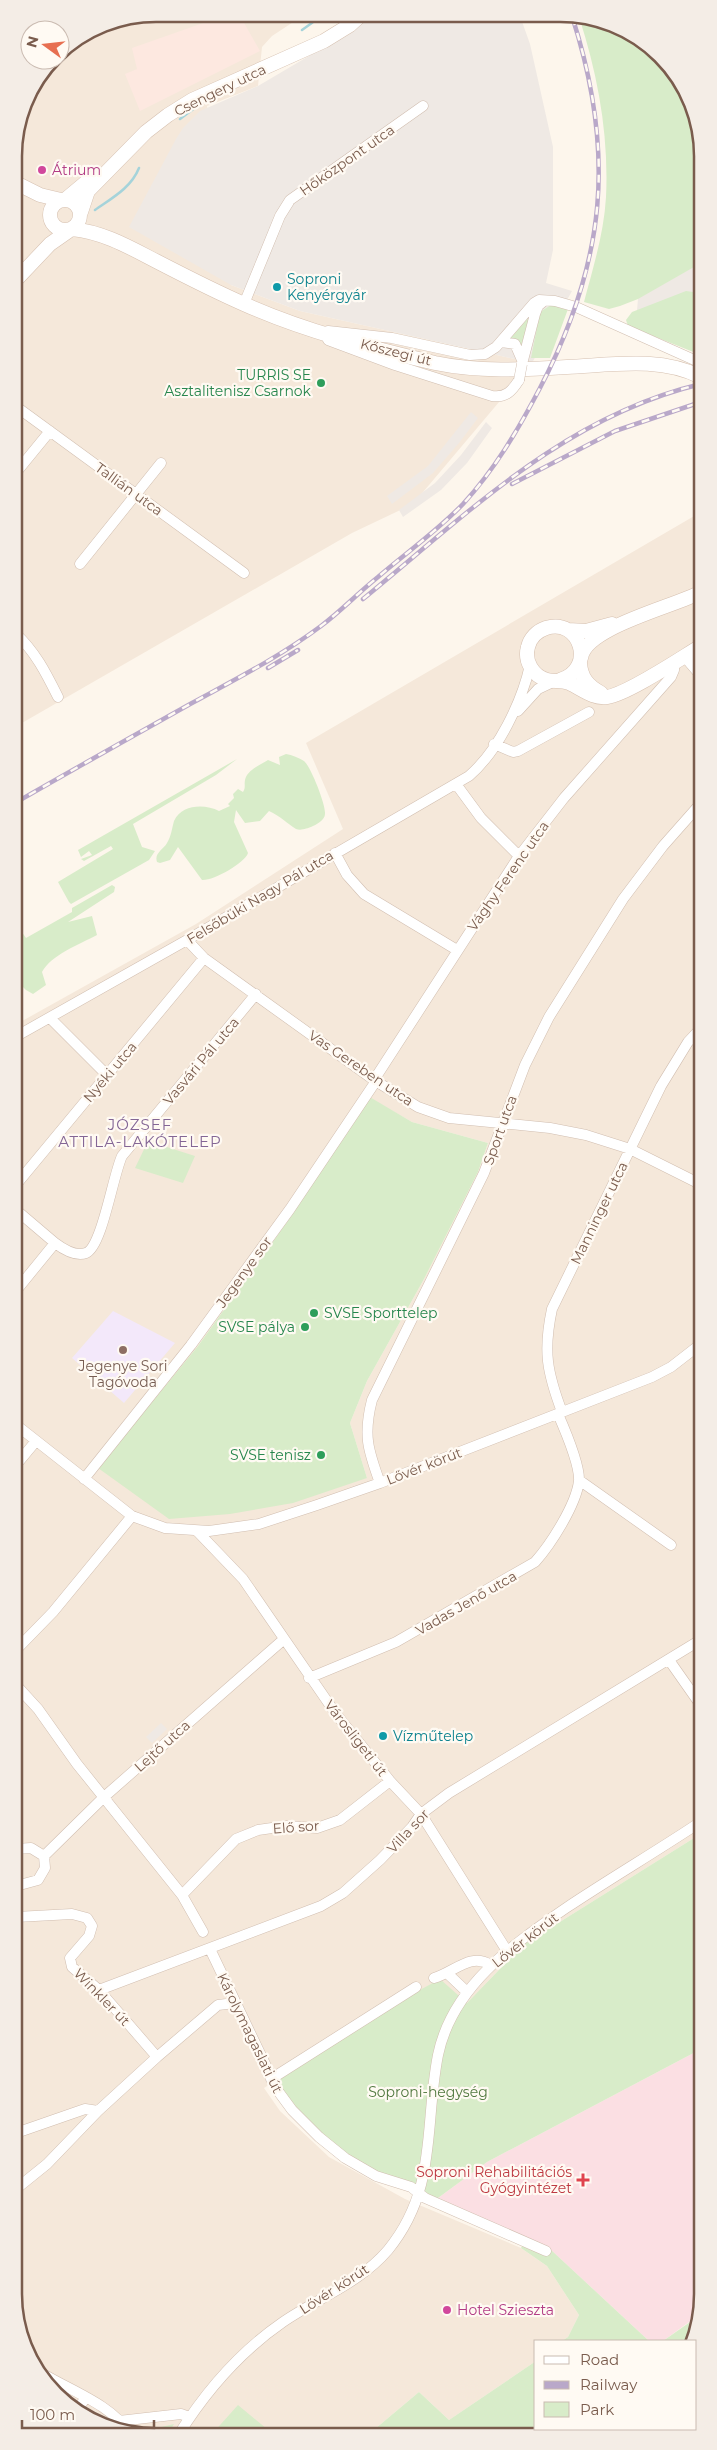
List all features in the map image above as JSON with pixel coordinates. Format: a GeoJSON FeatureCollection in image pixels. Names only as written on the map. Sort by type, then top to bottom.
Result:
{"type":"FeatureCollection","features":[{"type":"Feature","properties":{"kind":"main road","name":"Csengery utca"},"geometry":{"type":"LineString","coordinates":[[63,200],[83,186],[161,110],[195,90],[348,23]]}},
{"type":"Feature","properties":{"kind":"main road","name":"Csengery utca"},"geometry":{"type":"LineString","coordinates":[[81,213],[88,191],[146,132],[168,115],[192,100],[324,41],[353,23]]}},
{"type":"Feature","properties":{"kind":"main road"},"geometry":{"type":"LineString","coordinates":[[23,186],[40,195],[75,203],[81,213],[79,223],[57,238],[23,271]]}},
{"type":"Feature","properties":{"kind":"main road"},"geometry":{"type":"LineString","coordinates":[[23,189],[40,202],[51,219],[62,230],[71,230]]}},
{"type":"Feature","properties":{"kind":"main road"},"geometry":{"type":"LineString","coordinates":[[26,267],[51,219],[52,206],[63,200]]}},
{"type":"Feature","properties":{"kind":"main road","name":"Kőszegi út"},"geometry":{"type":"LineString","coordinates":[[81,213],[111,238],[244,304],[311,328],[390,352],[470,368],[525,369],[642,364],[673,368],[694,375]]}},
{"type":"Feature","properties":{"kind":"main road","name":"Kőszegi út"},"geometry":{"type":"LineString","coordinates":[[71,230],[111,238]]}},
{"type":"Feature","properties":{"kind":"main road"},"geometry":{"type":"LineString","coordinates":[[694,596],[679,603],[628,621],[586,630],[568,630],[554,626],[538,632],[528,646],[527,657],[530,665],[540,677],[557,680],[598,698],[608,697],[635,685],[694,650]]}},
{"type":"Feature","properties":{"kind":"main road"},"geometry":{"type":"LineString","coordinates":[[557,680],[572,674],[580,661],[582,652],[591,642],[628,621]]}},
{"type":"Feature","properties":{"kind":"main road"},"geometry":{"type":"LineString","coordinates":[[568,630],[578,640],[581,672],[588,684],[608,697]]}},
{"type":"Feature","properties":{"kind":"street","name":"Hőközpont utca"},"geometry":{"type":"LineString","coordinates":[[244,304],[280,216],[290,200],[423,106]]}},
{"type":"Feature","properties":{"kind":"street"},"geometry":{"type":"LineString","coordinates":[[311,328],[342,347],[492,396],[505,395],[514,388],[519,380],[535,314],[538,306],[545,300]]}},
{"type":"Feature","properties":{"kind":"street"},"geometry":{"type":"LineString","coordinates":[[311,328],[392,338],[470,355],[490,352],[501,342],[534,303],[555,300],[592,313],[694,360]]}},
{"type":"Feature","properties":{"kind":"street"},"geometry":{"type":"LineString","coordinates":[[501,342],[515,344],[520,352],[522,364]]}},
{"type":"Feature","properties":{"kind":"street","name":"Tallián utca"},"geometry":{"type":"LineString","coordinates":[[23,411],[244,573]]}},
{"type":"Feature","properties":{"kind":"street"},"geometry":{"type":"LineString","coordinates":[[23,464],[50,431]]}},
{"type":"Feature","properties":{"kind":"street"},"geometry":{"type":"LineString","coordinates":[[80,564],[161,463]]}},
{"type":"Feature","properties":{"kind":"street"},"geometry":{"type":"LineString","coordinates":[[23,640],[42,665],[58,697]]}},
{"type":"Feature","properties":{"kind":"street"},"geometry":{"type":"LineString","coordinates":[[679,659],[694,671]]}},
{"type":"Feature","properties":{"kind":"street","name":"Vághy Ferenc utca"},"geometry":{"type":"LineString","coordinates":[[375,1081],[457,950],[519,856],[564,798],[671,677],[679,659]]}},
{"type":"Feature","properties":{"kind":"street"},"geometry":{"type":"LineString","coordinates":[[509,721],[524,691],[530,665]]}},
{"type":"Feature","properties":{"kind":"street"},"geometry":{"type":"LineString","coordinates":[[509,721],[538,689],[557,680]]}},
{"type":"Feature","properties":{"kind":"street"},"geometry":{"type":"LineString","coordinates":[[494,744],[513,752],[518,751],[589,712]]}},
{"type":"Feature","properties":{"kind":"street","name":"Felsőbüki Nagy Pál utca"},"geometry":{"type":"LineString","coordinates":[[23,1033],[456,784],[482,764],[509,721]]}},
{"type":"Feature","properties":{"kind":"street"},"geometry":{"type":"LineString","coordinates":[[456,784],[481,818],[519,856]]}},
{"type":"Feature","properties":{"kind":"street","name":"Sport utca"},"geometry":{"type":"LineString","coordinates":[[380,1484],[367,1446],[366,1423],[372,1400],[481,1181],[525,1065],[549,1017],[605,924],[663,846],[694,811]]}},
{"type":"Feature","properties":{"kind":"street"},"geometry":{"type":"LineString","coordinates":[[335,853],[347,875],[364,894],[457,950]]}},
{"type":"Feature","properties":{"kind":"street","name":"Vas Gereben utca"},"geometry":{"type":"LineString","coordinates":[[187,940],[204,958],[375,1081],[408,1102],[449,1118],[502,1125],[550,1128],[586,1135],[630,1149],[694,1181]]}},
{"type":"Feature","properties":{"kind":"street","name":"Nyéki utca"},"geometry":{"type":"LineString","coordinates":[[23,1177],[204,958]]}},
{"type":"Feature","properties":{"kind":"street","name":"Vasvári Pál utca"},"geometry":{"type":"LineString","coordinates":[[23,1215],[55,1243],[72,1253],[80,1254],[90,1250],[99,1237],[116,1168],[122,1156],[256,994]]}},
{"type":"Feature","properties":{"kind":"street"},"geometry":{"type":"LineString","coordinates":[[50,1018],[107,1075]]}},
{"type":"Feature","properties":{"kind":"street","name":"Manninger utca"},"geometry":{"type":"LineString","coordinates":[[560,1413],[547,1362],[546,1337],[552,1308],[661,1086],[694,1035]]}},
{"type":"Feature","properties":{"kind":"street","name":"Jegenye sor"},"geometry":{"type":"LineString","coordinates":[[84,1479],[171,1371],[290,1209],[375,1081]]}},
{"type":"Feature","properties":{"kind":"street"},"geometry":{"type":"LineString","coordinates":[[22,1283],[55,1243]]}},
{"type":"Feature","properties":{"kind":"street","name":"Lővér körút"},"geometry":{"type":"LineString","coordinates":[[22,1429],[132,1516],[152,1525],[197,1532],[259,1524],[380,1484],[652,1377],[671,1367],[694,1349]]}},
{"type":"Feature","properties":{"kind":"street"},"geometry":{"type":"LineString","coordinates":[[560,1413],[579,1480],[671,1545]]}},
{"type":"Feature","properties":{"kind":"street"},"geometry":{"type":"LineString","coordinates":[[22,1457],[36,1441]]}},
{"type":"Feature","properties":{"kind":"street","name":"Vadas Jenő utca"},"geometry":{"type":"LineString","coordinates":[[309,1678],[396,1642],[535,1562],[545,1551],[573,1500],[579,1480]]}},
{"type":"Feature","properties":{"kind":"street"},"geometry":{"type":"LineString","coordinates":[[22,1644],[53,1612],[132,1516]]}},
{"type":"Feature","properties":{"kind":"street","name":"Városligeti út"},"geometry":{"type":"LineString","coordinates":[[197,1532],[243,1579],[309,1678],[390,1781],[421,1814],[507,1951]]}},
{"type":"Feature","properties":{"kind":"street","name":"Lejtő utca"},"geometry":{"type":"LineString","coordinates":[[44,1856],[104,1797],[283,1640]]}},
{"type":"Feature","properties":{"kind":"street","name":"Villa sor"},"geometry":{"type":"LineString","coordinates":[[99,1990],[320,1906],[342,1893],[380,1860],[412,1827],[421,1814],[449,1793],[694,1644]]}},
{"type":"Feature","properties":{"kind":"street"},"geometry":{"type":"LineString","coordinates":[[669,1660],[694,1695]]}},
{"type":"Feature","properties":{"kind":"street"},"geometry":{"type":"LineString","coordinates":[[22,1692],[38,1709],[77,1764],[182,1895],[203,1932]]}},
{"type":"Feature","properties":{"kind":"street","name":"Elő sor"},"geometry":{"type":"LineString","coordinates":[[182,1895],[236,1839],[258,1830],[286,1826],[317,1828],[340,1820],[390,1781]]}},
{"type":"Feature","properties":{"kind":"street","name":"Lővér körút"},"geometry":{"type":"LineString","coordinates":[[183,2428],[189,2417],[227,2372],[258,2342],[282,2323],[359,2276],[377,2260],[400,2231],[422,2196],[438,2055],[445,2030],[467,1992],[491,1965],[507,1951],[608,1880],[694,1826]]}},
{"type":"Feature","properties":{"kind":"street"},"geometry":{"type":"LineString","coordinates":[[22,1849],[31,1848],[44,1856],[45,1868],[38,1880],[22,1884]]}},
{"type":"Feature","properties":{"kind":"street","name":"Winkler út"},"geometry":{"type":"LineString","coordinates":[[22,1917],[72,1914],[87,1918],[92,1926],[89,1936],[70,1958],[72,1967],[99,1990],[157,2057]]}},
{"type":"Feature","properties":{"kind":"street","name":"Károlymagaslati út"},"geometry":{"type":"LineString","coordinates":[[210,1949],[278,2091],[296,2114],[338,2153],[368,2172],[411,2187],[422,2196],[546,2251]]}},
{"type":"Feature","properties":{"kind":"street"},"geometry":{"type":"LineString","coordinates":[[434,1978],[448,1974],[474,1960],[482,1960],[491,1965]]}},
{"type":"Feature","properties":{"kind":"street"},"geometry":{"type":"LineString","coordinates":[[448,1974],[467,1992]]}},
{"type":"Feature","properties":{"kind":"street"},"geometry":{"type":"LineString","coordinates":[[272,2079],[416,1988]]}},
{"type":"Feature","properties":{"kind":"street"},"geometry":{"type":"LineString","coordinates":[[22,2183],[47,2164],[98,2111],[124,2090],[157,2057],[218,2006],[235,2003]]}},
{"type":"Feature","properties":{"kind":"street"},"geometry":{"type":"LineString","coordinates":[[22,2131],[85,2110],[98,2111]]}},
{"type":"Feature","properties":{"kind":"street"},"geometry":{"type":"LineString","coordinates":[[62,2388],[82,2403],[108,2411],[120,2421],[181,2414],[189,2417]]}},
{"type":"Feature","properties":{"kind":"shaded area"},"geometry":{"type":"Polygon","coordinates":[[[360,22],[522,22],[530,44],[553,147],[553,250],[546,283],[572,291],[532,363],[300,311],[231,285],[129,227],[176,139],[183,128],[200,111],[258,86],[353,30],[360,22]]]}},
{"type":"Feature","properties":{"kind":"shaded area"},"geometry":{"type":"Polygon","coordinates":[[[148,23],[292,23],[272,36],[262,47],[258,86],[207,106],[231,285],[300,311],[532,363],[413,504],[352,533],[23,723],[23,148],[27,122],[36,97],[55,70],[70,70],[70,54],[82,45],[97,36],[114,30],[148,23]]]}},
{"type":"Feature","properties":{"kind":"shaded area"},"geometry":{"type":"Polygon","coordinates":[[[204,23],[244,23],[260,51],[140,111],[125,74],[137,69],[132,48],[204,23]]]}},
{"type":"Feature","properties":{"kind":"shaded area"},"geometry":{"type":"Polygon","coordinates":[[[694,233],[694,342],[636,322],[639,287],[694,233]]]}},
{"type":"Feature","properties":{"kind":"shaded area"},"geometry":{"type":"Polygon","coordinates":[[[471,412],[478,418],[459,443],[433,473],[392,504],[387,496],[428,466],[471,412]]]}},
{"type":"Feature","properties":{"kind":"shaded area"},"geometry":{"type":"Polygon","coordinates":[[[486,422],[492,428],[467,463],[441,490],[403,517],[399,510],[435,483],[461,455],[486,422]]]}},
{"type":"Feature","properties":{"kind":"shaded area"},"geometry":{"type":"Polygon","coordinates":[[[694,516],[694,1838],[523,1945],[467,2003],[409,1996],[264,2088],[280,2111],[329,2157],[405,2199],[521,2248],[547,2266],[579,2315],[568,2337],[564,2340],[534,2340],[534,2362],[449,2420],[419,2392],[376,2428],[157,2428],[131,2425],[97,2414],[82,2405],[68,2394],[50,2375],[33,2345],[25,2319],[22,2293],[23,1021],[196,924],[343,829],[306,743],[694,516]],[[368,1097],[292,1215],[198,1346],[98,1468],[367,1478],[350,1423],[367,1381],[424,1279],[478,1172],[488,1143],[412,1122],[368,1097]]]}},
{"type":"Feature","properties":{"kind":"shaded area","name":"Jegenye Sori Tagóvoda"},"geometry":{"type":"Polygon","coordinates":[[[113,1311],[175,1343],[124,1403],[72,1358],[113,1311]]]}},
{"type":"Feature","properties":{"kind":"shaded area"},"geometry":{"type":"Polygon","coordinates":[[[161,1723],[167,1729],[152,1743],[146,1737],[161,1723]]]}},
{"type":"Feature","properties":{"kind":"shaded area","name":"Soproni Rehabilitációs Gyógyintézet"},"geometry":{"type":"Polygon","coordinates":[[[694,2053],[694,2302],[692,2320],[664,2340],[648,2340],[550,2249],[438,2198],[487,2162],[694,2053]]]}},
{"type":"Feature","properties":{"kind":"green space"},"geometry":{"type":"Polygon","coordinates":[[[581,24],[620,36],[635,45],[655,62],[667,75],[681,97],[692,131],[694,148],[694,267],[638,299],[609,309],[584,302],[598,250],[606,197],[604,129],[597,83],[581,24]]]}},
{"type":"Feature","properties":{"kind":"green space"},"geometry":{"type":"Polygon","coordinates":[[[686,291],[693,292],[694,352],[628,326],[626,320],[632,312],[686,291]]]}},
{"type":"Feature","properties":{"kind":"green space"},"geometry":{"type":"Polygon","coordinates":[[[551,305],[568,309],[550,358],[531,358],[540,312],[551,305]]]}},
{"type":"Feature","properties":{"kind":"green space"},"geometry":{"type":"Polygon","coordinates":[[[530,316],[522,345],[516,339],[510,338],[530,316]]]}},
{"type":"Feature","properties":{"kind":"green space"},"geometry":{"type":"Polygon","coordinates":[[[286,754],[304,761],[314,778],[325,809],[325,816],[320,822],[308,828],[298,830],[269,811],[260,821],[245,823],[236,810],[234,822],[248,853],[235,866],[221,875],[202,880],[178,847],[170,860],[157,862],[157,856],[168,841],[174,821],[182,811],[194,807],[207,807],[219,811],[230,806],[228,804],[234,798],[233,794],[238,789],[243,792],[246,776],[251,771],[268,760],[280,765],[279,757],[286,754]]]}},
{"type":"Feature","properties":{"kind":"green space"},"geometry":{"type":"Polygon","coordinates":[[[237,759],[216,775],[133,824],[142,847],[155,851],[149,860],[71,904],[69,902],[58,882],[113,849],[111,846],[84,861],[81,859],[92,855],[89,851],[81,857],[78,850],[237,759]]]}},
{"type":"Feature","properties":{"kind":"green space"},"geometry":{"type":"Polygon","coordinates":[[[112,885],[115,887],[114,892],[68,922],[92,916],[97,935],[52,960],[42,972],[46,985],[33,994],[23,987],[23,933],[26,938],[72,912],[72,908],[112,885]]]}},
{"type":"Feature","properties":{"kind":"green space","name":"SVSE Sporttelep"},"geometry":{"type":"Polygon","coordinates":[[[368,1096],[412,1122],[488,1143],[478,1172],[424,1279],[367,1381],[350,1423],[367,1478],[293,1503],[230,1514],[169,1519],[98,1468],[198,1346],[292,1215],[368,1096]]]}},
{"type":"Feature","properties":{"kind":"green space"},"geometry":{"type":"Polygon","coordinates":[[[148,1141],[195,1156],[183,1183],[135,1168],[148,1141]]]}},
{"type":"Feature","properties":{"kind":"green space","name":"Soproni-hegység"},"geometry":{"type":"Polygon","coordinates":[[[694,1838],[694,2053],[487,2162],[438,2198],[550,2249],[648,2340],[564,2340],[568,2337],[579,2315],[547,2266],[521,2248],[525,2240],[355,2163],[307,2121],[274,2081],[409,1996],[440,1979],[467,2003],[523,1945],[694,1838]]]}},
{"type":"Feature","properties":{"kind":"green space"},"geometry":{"type":"Polygon","coordinates":[[[692,2321],[686,2340],[664,2340],[692,2321]]]}},
{"type":"Feature","properties":{"kind":"green space"},"geometry":{"type":"Polygon","coordinates":[[[534,2362],[534,2428],[376,2428],[419,2392],[449,2420],[534,2362]]]}},
{"type":"Feature","properties":{"kind":"green space"},"geometry":{"type":"Polygon","coordinates":[[[238,2405],[266,2428],[217,2428],[238,2405]]]}},
{"type":"Feature","properties":{"kind":"green space"},"geometry":{"type":"Polygon","coordinates":[[[174,2424],[172,2428],[157,2428],[174,2424]]]}},
{"type":"Feature","properties":{"kind":"waterway"},"geometry":{"type":"LineString","coordinates":[[302,30],[312,23]]}},
{"type":"Feature","properties":{"kind":"waterway"},"geometry":{"type":"LineString","coordinates":[[180,119],[200,104]]}},
{"type":"Feature","properties":{"kind":"waterway"},"geometry":{"type":"LineString","coordinates":[[95,210],[126,187],[139,168]]}},
{"type":"Feature","properties":{"kind":"railway"},"geometry":{"type":"LineString","coordinates":[[23,799],[258,667],[306,637],[443,523],[475,491],[496,463],[532,404],[562,341],[579,296],[591,251],[597,206],[599,160],[595,114],[586,66],[574,24]]}},
{"type":"Feature","properties":{"kind":"railway"},"geometry":{"type":"LineString","coordinates":[[363,599],[480,502],[562,444],[605,419],[652,399],[694,386]]}},
{"type":"Feature","properties":{"kind":"railway"},"geometry":{"type":"LineString","coordinates":[[512,484],[615,431],[694,404]]}},
{"type":"Feature","properties":{"kind":"railway"},"geometry":{"type":"LineString","coordinates":[[268,668],[298,650]]}},
{"type":"Feature","properties":{"kind":"place","name":"Átrium"},"geometry":{"type":"Point","coordinates":[42,170]}},
{"type":"Feature","properties":{"kind":"place","name":"Soproni Kenyérgyár"},"geometry":{"type":"Point","coordinates":[277,287]}},
{"type":"Feature","properties":{"kind":"place","name":"TURRIS SE Asztalitenisz Csarnok"},"geometry":{"type":"Point","coordinates":[321,383]}},
{"type":"Feature","properties":{"kind":"place","name":"SVSE Sporttelep"},"geometry":{"type":"Point","coordinates":[314,1313]}},
{"type":"Feature","properties":{"kind":"place","name":"SVSE pálya"},"geometry":{"type":"Point","coordinates":[305,1327]}},
{"type":"Feature","properties":{"kind":"place","name":"Jegenye Sori Tagóvoda"},"geometry":{"type":"Point","coordinates":[123,1350]}},
{"type":"Feature","properties":{"kind":"place","name":"SVSE tenisz"},"geometry":{"type":"Point","coordinates":[321,1455]}},
{"type":"Feature","properties":{"kind":"place","name":"Vízműtelep"},"geometry":{"type":"Point","coordinates":[383,1736]}},
{"type":"Feature","properties":{"kind":"place","name":"Soproni Rehabilitációs Gyógyintézet"},"geometry":{"type":"Point","coordinates":[583,2180]}},
{"type":"Feature","properties":{"kind":"place","name":"Hotel Szieszta"},"geometry":{"type":"Point","coordinates":[447,2310]}},
{"type":"Feature","properties":{"kind":"district","name":"JÓZSEF ATTILA-LAKÓTELEP"},"geometry":{"type":"Point","coordinates":[140,1132]}}]}
